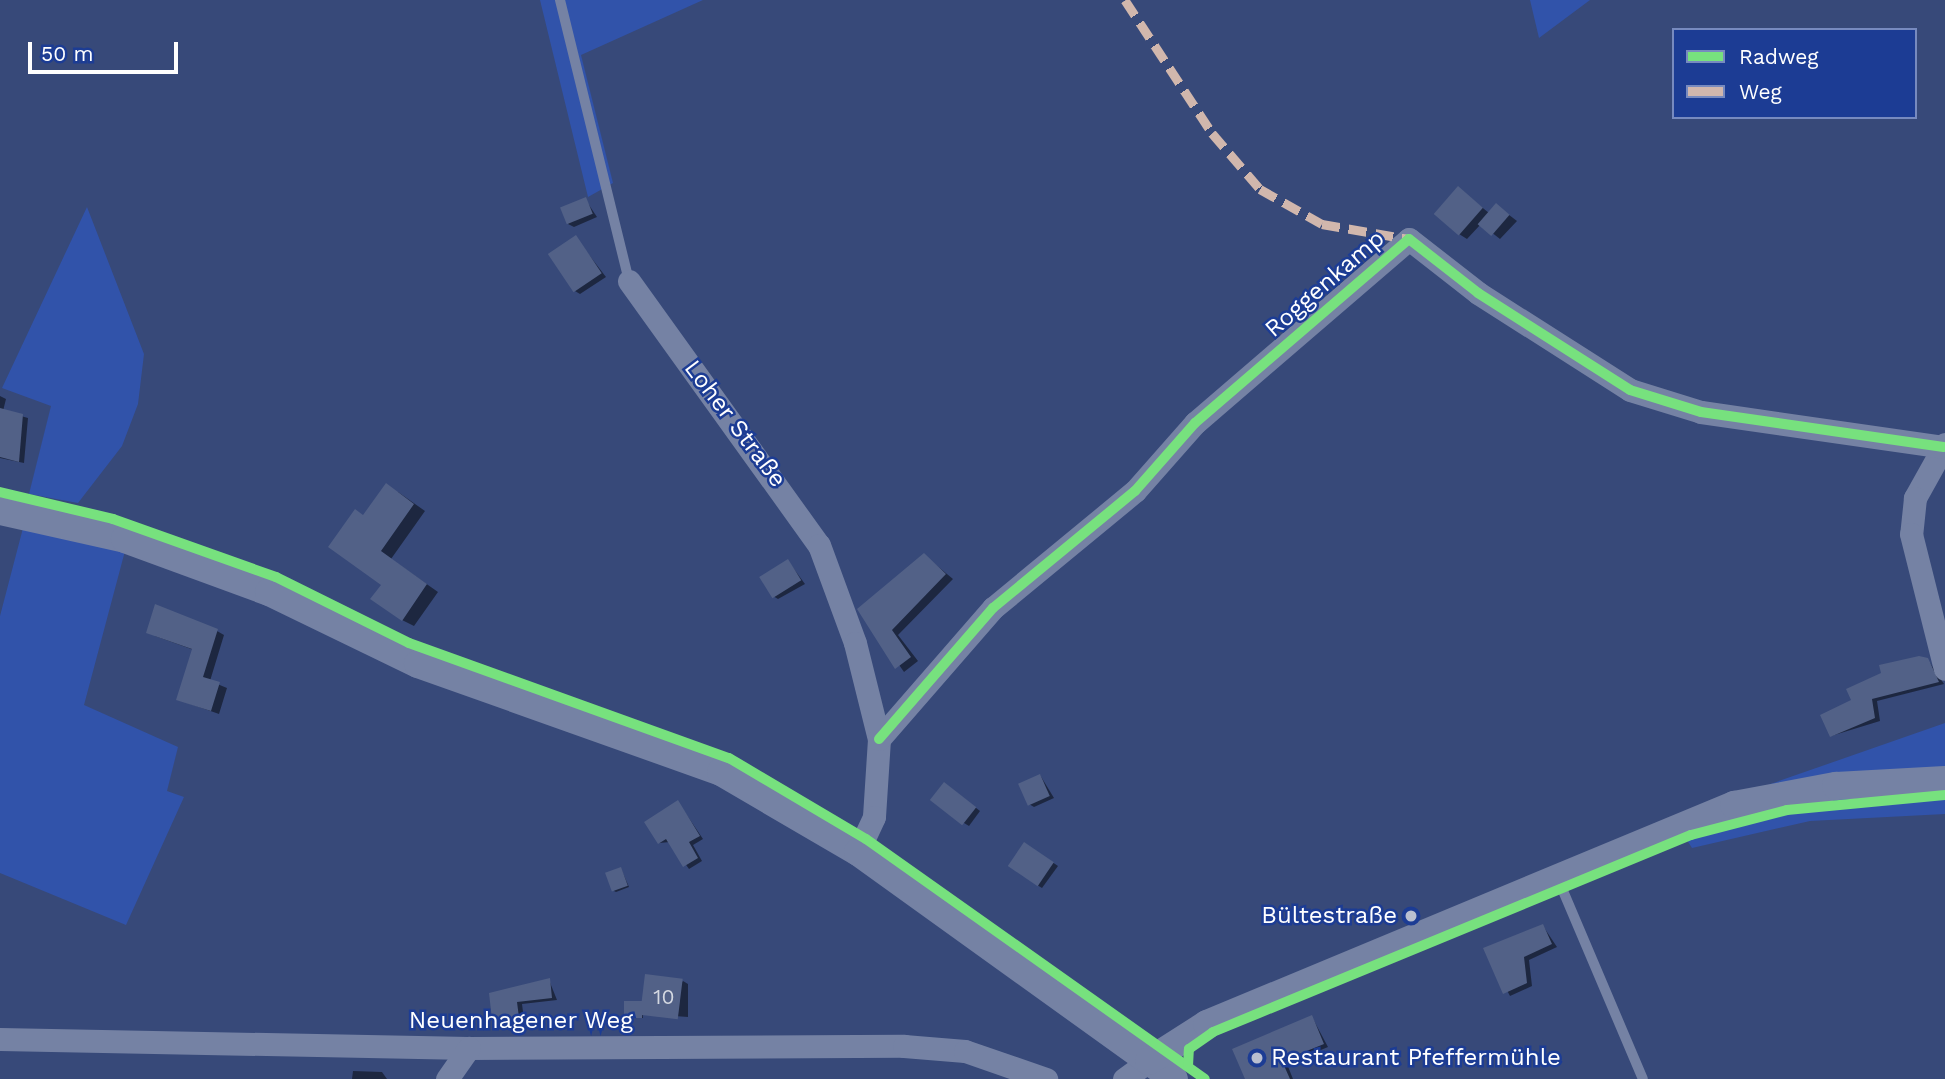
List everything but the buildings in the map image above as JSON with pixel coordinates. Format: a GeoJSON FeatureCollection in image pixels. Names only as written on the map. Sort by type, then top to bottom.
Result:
{"type":"FeatureCollection","features":[{"type":"Feature","properties":{"kind":"street","name":"Roggenkamp"},"geometry":{"type":"LineString","coordinates":[[879,739],[993,608],[1135,491],[1195,423],[1409,239],[1478,293],[1630,390],[1701,412],[1944,445],[1915,498],[1911,534],[1945,669]]}},
{"type":"Feature","properties":{"kind":"street","name":"Loher Straße"},"geometry":{"type":"LineString","coordinates":[[629,281],[818,545],[855,643],[879,739],[874,817],[858,852]]}},
{"type":"Feature","properties":{"kind":"street"},"geometry":{"type":"LineString","coordinates":[[0,511],[125,539],[269,592],[418,664],[677,752],[780,803],[858,852],[1174,1079]]}},
{"type":"Feature","properties":{"kind":"street"},"geometry":{"type":"LineString","coordinates":[[1124,1079],[1207,1024],[1557,876],[1734,805],[1836,786],[1945,780]]}},
{"type":"Feature","properties":{"kind":"street","name":"Neuenhagener Weg"},"geometry":{"type":"LineString","coordinates":[[0,1039],[469,1048],[904,1046],[965,1051],[1039,1078]]}},
{"type":"Feature","properties":{"kind":"street"},"geometry":{"type":"LineString","coordinates":[[447,1079],[469,1048]]}},
{"type":"Feature","properties":{"kind":"lane","name":"Loher Straße"},"geometry":{"type":"LineString","coordinates":[[560,0],[629,281]]}},
{"type":"Feature","properties":{"kind":"lane"},"geometry":{"type":"LineString","coordinates":[[1557,876],[1643,1079]]}},
{"type":"Feature","properties":{"kind":"shaded area"},"geometry":{"type":"Polygon","coordinates":[[[540,0],[703,0],[581,55],[613,183],[588,197],[540,0]]]}},
{"type":"Feature","properties":{"kind":"shaded area"},"geometry":{"type":"Polygon","coordinates":[[[1530,0],[1590,0],[1539,38],[1530,0]]]}},
{"type":"Feature","properties":{"kind":"shaded area"},"geometry":{"type":"Polygon","coordinates":[[[87,207],[144,354],[138,404],[122,446],[78,503],[29,494],[51,406],[2,388],[87,207]]]}},
{"type":"Feature","properties":{"kind":"shaded area"},"geometry":{"type":"Polygon","coordinates":[[[23,528],[125,551],[84,705],[178,747],[167,791],[184,797],[126,925],[0,873],[0,616],[23,528]]]}},
{"type":"Feature","properties":{"kind":"shaded area"},"geometry":{"type":"Polygon","coordinates":[[[1945,723],[1945,814],[1810,821],[1692,848],[1673,818],[1945,723]]]}},
{"type":"Feature","properties":{"kind":"marked path"},"geometry":{"type":"LineString","coordinates":[[1125,0],[1212,133],[1260,189],[1322,224],[1409,239]]}},
{"type":"Feature","properties":{"kind":"cycle path"},"geometry":{"type":"LineString","coordinates":[[879,739],[993,608],[1135,491],[1195,423],[1409,239],[1478,293],[1630,390],[1701,412],[1943,447]]}},
{"type":"Feature","properties":{"kind":"cycle path"},"geometry":{"type":"LineString","coordinates":[[0,492],[113,519],[276,577],[409,643],[729,758],[866,839],[1205,1079]]}},
{"type":"Feature","properties":{"kind":"cycle path"},"geometry":{"type":"LineString","coordinates":[[1188,1066],[1189,1049],[1213,1032],[1691,835],[1787,810],[1945,795]]}},
{"type":"Feature","properties":{"kind":"place","name":"Bültestraße"},"geometry":{"type":"Point","coordinates":[1411,916]}},
{"type":"Feature","properties":{"kind":"place","name":"Restaurant Pfeffermühle"},"geometry":{"type":"Point","coordinates":[1257,1058]}}]}
